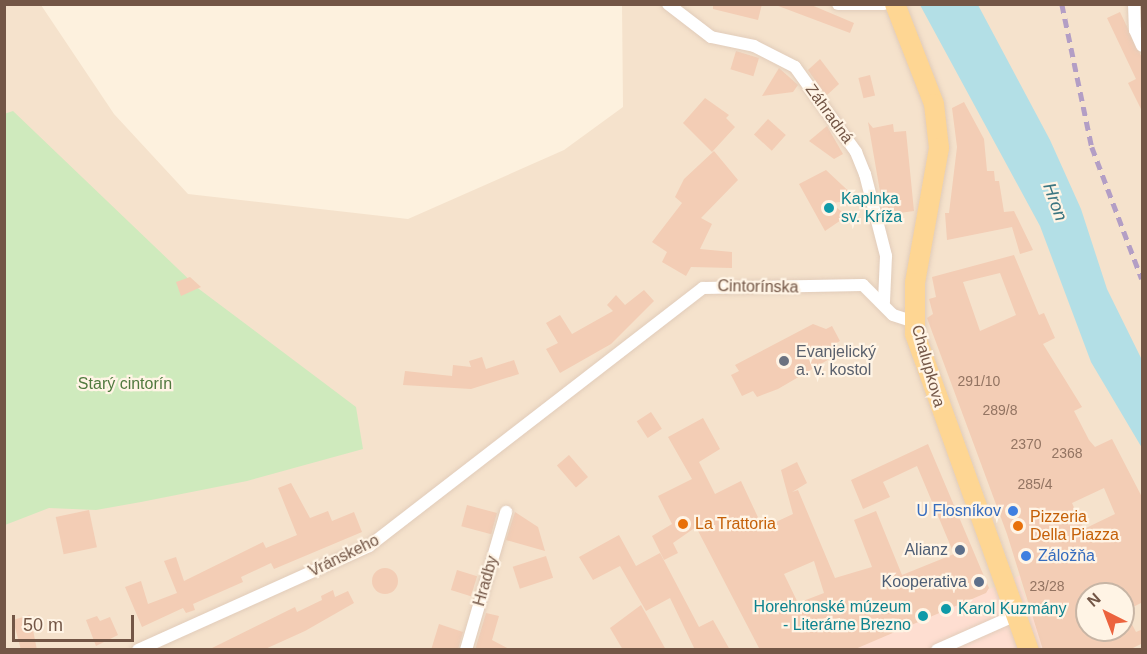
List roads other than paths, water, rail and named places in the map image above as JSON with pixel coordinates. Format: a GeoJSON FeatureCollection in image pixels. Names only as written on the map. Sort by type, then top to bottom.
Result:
{"type":"FeatureCollection","features":[{"type":"Feature","properties":{"kind":"main road","name":"Chalupkova"},"geometry":{"type":"LineString","coordinates":[[895,4],[934,104],[939,148],[915,283],[914,322],[928,377],[1029,650]]}},
{"type":"Feature","properties":{"kind":"street","name":"Záhradná"},"geometry":{"type":"LineString","coordinates":[[668,4],[711,37],[754,46],[795,67],[856,152],[865,174],[886,256],[884,302]]}},
{"type":"Feature","properties":{"kind":"street"},"geometry":{"type":"LineString","coordinates":[[838,4],[884,4]]}},
{"type":"Feature","properties":{"kind":"street"},"geometry":{"type":"LineString","coordinates":[[1134,4],[1135,30],[1143,46]]}},
{"type":"Feature","properties":{"kind":"street","name":"Cintorínska"},"geometry":{"type":"LineString","coordinates":[[554,399],[599,371],[703,288],[848,283],[863,285],[884,302],[893,315],[914,322]]}},
{"type":"Feature","properties":{"kind":"street","name":"Vránskeho"},"geometry":{"type":"LineString","coordinates":[[138,650],[369,546],[554,399]]}},
{"type":"Feature","properties":{"kind":"street","name":"Hradby"},"geometry":{"type":"LineString","coordinates":[[466,650],[506,512]]}},
{"type":"Feature","properties":{"kind":"street"},"geometry":{"type":"LineString","coordinates":[[937,650],[1016,615]]}},
{"type":"Feature","properties":{"kind":"water","name":"Hron"},"geometry":{"type":"Polygon","coordinates":[[[920,5],[978,5],[1050,140],[1081,209],[1107,289],[1142,360],[1142,448],[1091,362],[1040,226],[920,5]]]}},
{"type":"Feature","properties":{"kind":"railway"},"geometry":{"type":"LineString","coordinates":[[1062,4],[1092,147],[1142,279]]}},
{"type":"Feature","properties":{"kind":"place","name":"Kaplnka sv. Kríža"},"geometry":{"type":"Point","coordinates":[829,208]}},
{"type":"Feature","properties":{"kind":"place","name":"Evanjelický a. v. kostol"},"geometry":{"type":"Point","coordinates":[784,361]}},
{"type":"Feature","properties":{"kind":"place","name":"U Flosníkov"},"geometry":{"type":"Point","coordinates":[1013,511]}},
{"type":"Feature","properties":{"kind":"place","name":"La Trattoria"},"geometry":{"type":"Point","coordinates":[683,524]}},
{"type":"Feature","properties":{"kind":"place","name":"Pizzeria Della Piazza"},"geometry":{"type":"Point","coordinates":[1018,526]}},
{"type":"Feature","properties":{"kind":"place","name":"Alianz"},"geometry":{"type":"Point","coordinates":[960,550]}},
{"type":"Feature","properties":{"kind":"place","name":"Záložňa"},"geometry":{"type":"Point","coordinates":[1026,556]}},
{"type":"Feature","properties":{"kind":"place","name":"Kooperativa"},"geometry":{"type":"Point","coordinates":[979,582]}},
{"type":"Feature","properties":{"kind":"place","name":"Karol Kuzmány"},"geometry":{"type":"Point","coordinates":[946,609]}},
{"type":"Feature","properties":{"kind":"place","name":"Horehronské múzeum - Literárne Brezno"},"geometry":{"type":"Point","coordinates":[923,616]}},
{"type":"Feature","properties":{"kind":"park label","name":"Starý cintorín"},"geometry":{"type":"Point","coordinates":[125,384]}}]}
